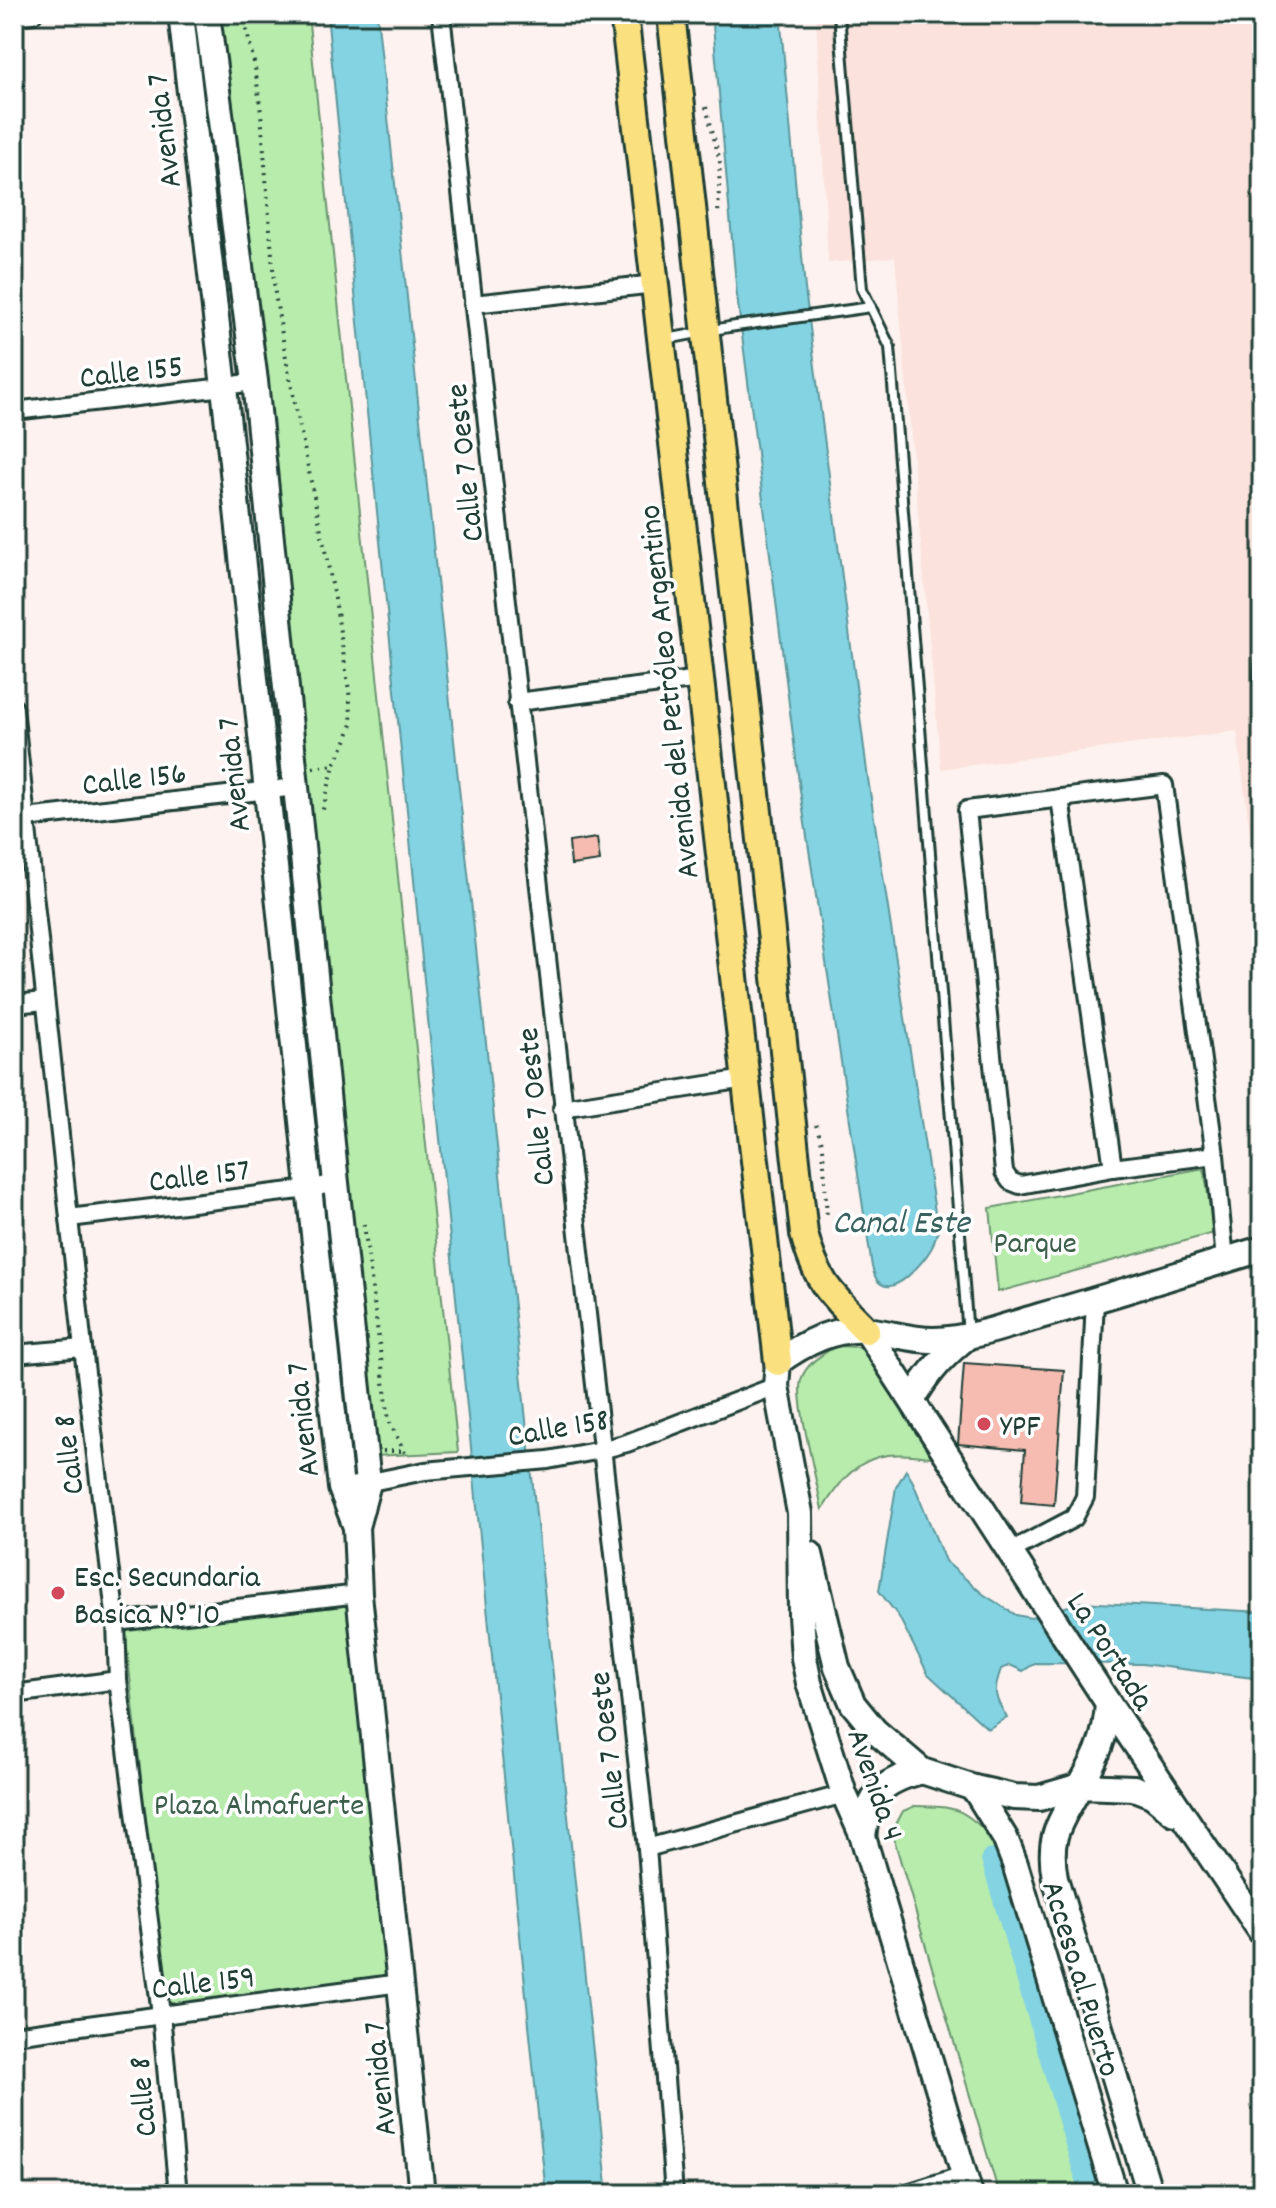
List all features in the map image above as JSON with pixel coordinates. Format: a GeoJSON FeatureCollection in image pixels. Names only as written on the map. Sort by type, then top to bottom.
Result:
{"type":"FeatureCollection","features":[{"type":"Feature","properties":{"kind":"main road","name":"Avenida 7"},"geometry":{"type":"LineString","coordinates":[[181,14],[224,387],[341,1488],[356,1527]]}},
{"type":"Feature","properties":{"kind":"main road","name":"Avenida 7"},"geometry":{"type":"LineString","coordinates":[[207,14],[255,381],[368,1483],[356,1527],[359,1594],[422,2194]]}},
{"type":"Feature","properties":{"kind":"main road","name":"Avenida del Petróleo Argentino"},"geometry":{"type":"LineString","coordinates":[[624,14],[777,1374]]}},
{"type":"Feature","properties":{"kind":"main road"},"geometry":{"type":"LineString","coordinates":[[671,14],[717,329],[804,1234],[820,1280],[866,1330]]}},
{"type":"Feature","properties":{"kind":"main road"},"geometry":{"type":"LineString","coordinates":[[777,1374],[797,1349],[840,1331],[866,1330],[923,1339],[968,1336],[1095,1301],[1262,1249]]}},
{"type":"Feature","properties":{"kind":"main road","name":"La Portada"},"geometry":{"type":"LineString","coordinates":[[866,1330],[1108,1703],[1262,1933]]}},
{"type":"Feature","properties":{"kind":"main road"},"geometry":{"type":"LineString","coordinates":[[913,1399],[936,1364],[968,1336]]}},
{"type":"Feature","properties":{"kind":"main road","name":"Avenida 4"},"geometry":{"type":"LineString","coordinates":[[777,1374],[800,1513],[801,1615],[809,1683],[844,1794],[863,1837],[967,2184]]}},
{"type":"Feature","properties":{"kind":"main road"},"geometry":{"type":"LineString","coordinates":[[800,1513],[837,1667],[853,1704],[875,1731],[922,1771],[1014,1797],[1039,1798],[1080,1786],[1134,1788],[1152,1795],[1195,1830]]}},
{"type":"Feature","properties":{"kind":"main road","name":"Acceso al Puerto"},"geometry":{"type":"LineString","coordinates":[[1108,1703],[1106,1729],[1098,1753],[1053,1837],[1051,1856],[1059,1893],[1150,2194]]}},
{"type":"Feature","properties":{"kind":"main road"},"geometry":{"type":"LineString","coordinates":[[863,1837],[866,1813],[879,1792],[898,1777],[922,1771]]}},
{"type":"Feature","properties":{"kind":"main road","name":"Acceso al Puerto"},"geometry":{"type":"LineString","coordinates":[[974,1788],[1005,1838],[1015,1864],[1115,2194]]}},
{"type":"Feature","properties":{"kind":"street"},"geometry":{"type":"LineString","coordinates":[[14,16],[33,14]]}},
{"type":"Feature","properties":{"kind":"street","name":"Calle 7 Oeste"},"geometry":{"type":"LineString","coordinates":[[441,14],[647,1848],[674,2194]]}},
{"type":"Feature","properties":{"kind":"street"},"geometry":{"type":"LineString","coordinates":[[473,304],[655,284]]}},
{"type":"Feature","properties":{"kind":"street","name":"Calle 155"},"geometry":{"type":"LineString","coordinates":[[14,411],[255,381]]}},
{"type":"Feature","properties":{"kind":"street"},"geometry":{"type":"LineString","coordinates":[[517,702],[700,679]]}},
{"type":"Feature","properties":{"kind":"street","name":"Calle 8"},"geometry":{"type":"LineString","coordinates":[[14,708],[83,1348],[116,1622],[118,1680],[161,2014],[178,2194]]}},
{"type":"Feature","properties":{"kind":"street"},"geometry":{"type":"LineString","coordinates":[[1215,1155],[1113,1168],[1020,1185],[1010,1181],[1004,1172],[967,810],[1164,785],[1215,1155],[1225,1260]]}},
{"type":"Feature","properties":{"kind":"street","name":"Calle 156"},"geometry":{"type":"LineString","coordinates":[[26,818],[296,787]]}},
{"type":"Feature","properties":{"kind":"street"},"geometry":{"type":"LineString","coordinates":[[1060,798],[1113,1168]]}},
{"type":"Feature","properties":{"kind":"street"},"geometry":{"type":"LineString","coordinates":[[14,1004],[45,1001]]}},
{"type":"Feature","properties":{"kind":"street"},"geometry":{"type":"LineString","coordinates":[[562,1108],[745,1079]]}},
{"type":"Feature","properties":{"kind":"street","name":"Calle 157"},"geometry":{"type":"LineString","coordinates":[[69,1218],[336,1183]]}},
{"type":"Feature","properties":{"kind":"street"},"geometry":{"type":"LineString","coordinates":[[1011,1551],[1074,1518],[1085,1497],[1095,1301]]}},
{"type":"Feature","properties":{"kind":"street"},"geometry":{"type":"LineString","coordinates":[[14,1354],[83,1348]]}},
{"type":"Feature","properties":{"kind":"street","name":"Calle 158"},"geometry":{"type":"LineString","coordinates":[[341,1488],[421,1472],[548,1460],[601,1450],[627,1443],[777,1374]]}},
{"type":"Feature","properties":{"kind":"street"},"geometry":{"type":"LineString","coordinates":[[116,1622],[359,1594]]}},
{"type":"Feature","properties":{"kind":"street"},"geometry":{"type":"LineString","coordinates":[[14,1694],[118,1680]]}},
{"type":"Feature","properties":{"kind":"street"},"geometry":{"type":"LineString","coordinates":[[647,1848],[844,1794]]}},
{"type":"Feature","properties":{"kind":"street","name":"Calle 159"},"geometry":{"type":"LineString","coordinates":[[14,2035],[400,1983]]}},
{"type":"Feature","properties":{"kind":"street"},"geometry":{"type":"LineString","coordinates":[[904,2194],[967,2184]]}},
{"type":"Feature","properties":{"kind":"lane"},"geometry":{"type":"LineString","coordinates":[[839,14],[862,289],[890,347],[968,1336]]}},
{"type":"Feature","properties":{"kind":"lane"},"geometry":{"type":"LineString","coordinates":[[662,340],[871,307]]}},
{"type":"Feature","properties":{"kind":"lane"},"geometry":{"type":"LineString","coordinates":[[1262,641],[1259,681],[1262,693]]}},
{"type":"Feature","properties":{"kind":"path"},"geometry":{"type":"LineString","coordinates":[[243,14],[261,113],[275,294],[335,599],[349,691],[352,724],[334,765],[322,808],[323,818]]}},
{"type":"Feature","properties":{"kind":"path"},"geometry":{"type":"LineString","coordinates":[[363,1212],[389,1421],[403,1451],[421,1472]]}},
{"type":"Feature","properties":{"kind":"shaded area"},"geometry":{"type":"Polygon","coordinates":[[[816,14],[1262,14],[1262,929],[1237,731],[941,769],[895,257],[828,263],[816,14]]]}},
{"type":"Feature","properties":{"kind":"green space"},"geometry":{"type":"Polygon","coordinates":[[[219,14],[308,14],[458,1452],[373,1456],[219,14]]]}},
{"type":"Feature","properties":{"kind":"green space","name":"Parque"},"geometry":{"type":"Polygon","coordinates":[[[1204,1168],[1214,1233],[998,1292],[990,1208],[1204,1168]]]}},
{"type":"Feature","properties":{"kind":"green space"},"geometry":{"type":"Polygon","coordinates":[[[836,1346],[861,1347],[875,1357],[933,1457],[893,1454],[866,1462],[841,1482],[822,1510],[800,1390],[807,1369],[836,1346]]]}},
{"type":"Feature","properties":{"kind":"green space","name":"Plaza Almafuerte"},"geometry":{"type":"Polygon","coordinates":[[[353,1605],[392,1975],[166,2008],[125,1630],[353,1605]]]}},
{"type":"Feature","properties":{"kind":"green space"},"geometry":{"type":"Polygon","coordinates":[[[915,1806],[958,1811],[992,1838],[1097,2194],[999,2194],[892,1832],[903,1811],[915,1806]]]}},
{"type":"Feature","properties":{"kind":"water"},"geometry":{"type":"Polygon","coordinates":[[[327,14],[377,14],[608,2194],[546,2194],[327,14]]]}},
{"type":"Feature","properties":{"kind":"water","name":"Canal Este"},"geometry":{"type":"Polygon","coordinates":[[[712,14],[780,14],[805,289],[868,779],[938,1231],[921,1263],[906,1278],[890,1286],[877,1280],[872,1267],[800,790],[737,296],[712,14]]]}},
{"type":"Feature","properties":{"kind":"water"},"geometry":{"type":"Polygon","coordinates":[[[906,1470],[945,1561],[983,1594],[1016,1615],[1031,1618],[1081,1602],[1262,1612],[1262,1679],[1142,1664],[1035,1663],[1023,1671],[1010,1665],[1001,1669],[996,1689],[999,1705],[1007,1717],[988,1729],[928,1674],[899,1617],[879,1591],[896,1487],[906,1470]]]}},
{"type":"Feature","properties":{"kind":"building"},"geometry":{"type":"Polygon","coordinates":[[[597,838],[600,861],[571,865],[569,842],[597,838]]]}},
{"type":"Feature","properties":{"kind":"building"},"geometry":{"type":"Polygon","coordinates":[[[964,1363],[1064,1370],[1054,1505],[1021,1502],[1025,1450],[958,1444],[964,1363]]]}},
{"type":"Feature","properties":{"kind":"waterway"},"geometry":{"type":"LineString","coordinates":[[991,1859],[1090,2194]]}},
{"type":"Feature","properties":{"kind":"place","name":"YPF"},"geometry":{"type":"Point","coordinates":[984,1424]}},
{"type":"Feature","properties":{"kind":"place","name":"Esc. Secundaria Basica Nº 10"},"geometry":{"type":"Point","coordinates":[58,1593]}}]}
